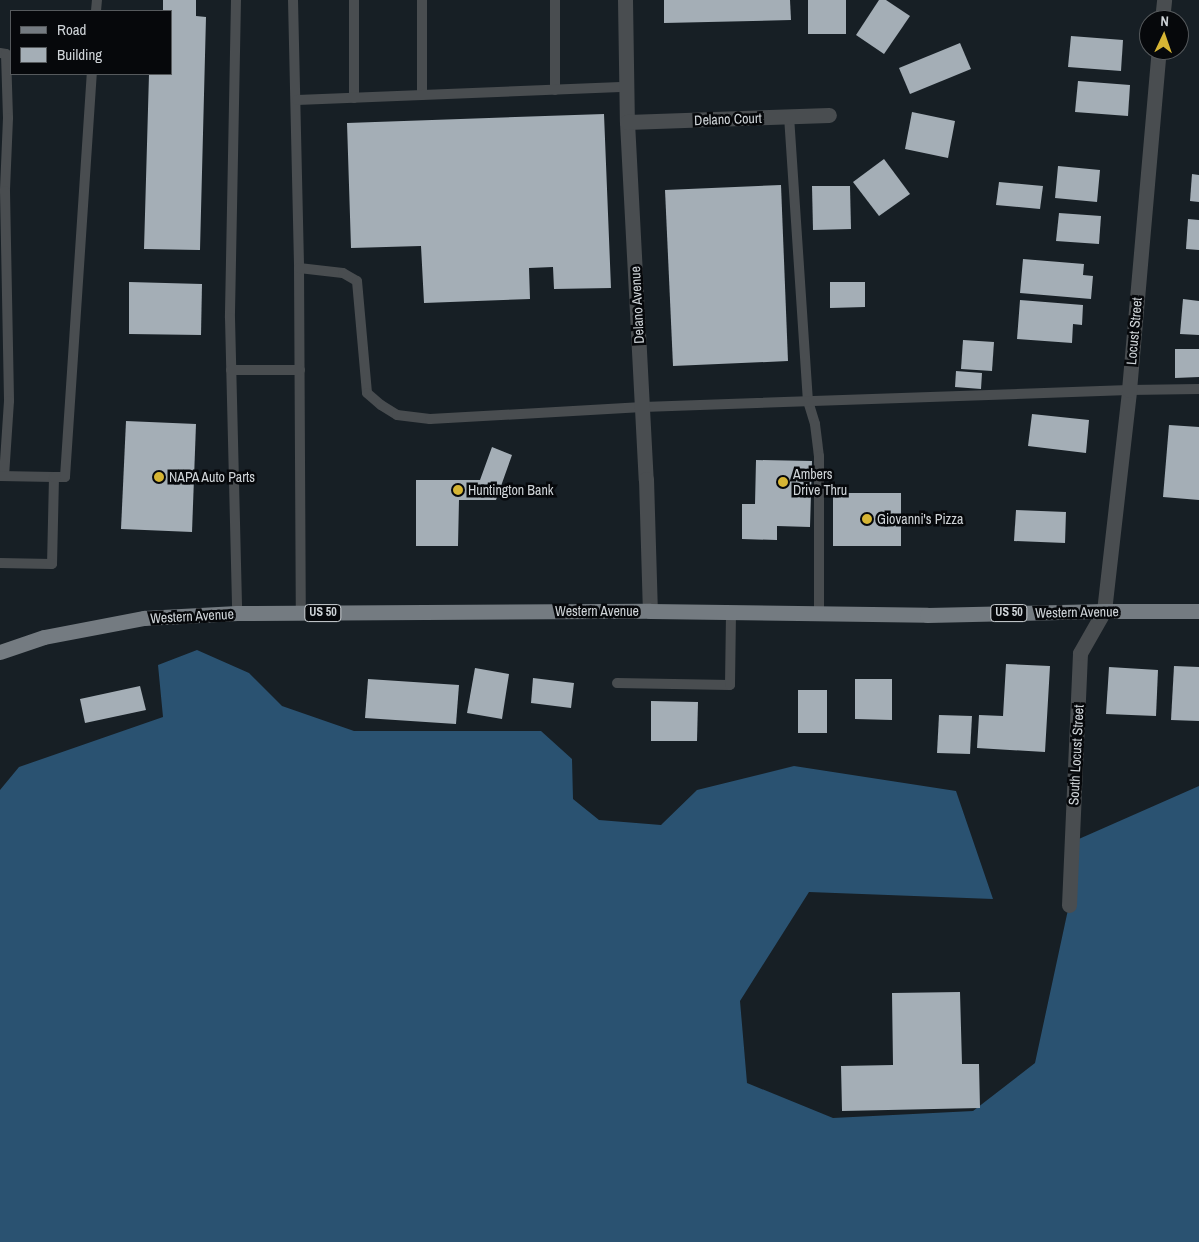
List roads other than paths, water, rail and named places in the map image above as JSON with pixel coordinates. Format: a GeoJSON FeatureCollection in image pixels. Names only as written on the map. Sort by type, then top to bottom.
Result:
{"type":"FeatureCollection","features":[{"type":"Feature","properties":{"kind":"main road","name":"Western Avenue"},"geometry":{"type":"LineString","coordinates":[[0,652],[44,637],[144,618],[237,613],[731,611],[927,615],[1199,611]]}},
{"type":"Feature","properties":{"kind":"street","name":"Delano Avenue"},"geometry":{"type":"LineString","coordinates":[[625,0],[628,122],[643,407],[650,611]]}},
{"type":"Feature","properties":{"kind":"street","name":"Locust Street"},"geometry":{"type":"LineString","coordinates":[[1104,611],[1129,390],[1158,60]]}},
{"type":"Feature","properties":{"kind":"street","name":"Delano Court"},"geometry":{"type":"LineString","coordinates":[[628,122],[829,115]]}},
{"type":"Feature","properties":{"kind":"street","name":"South Locust Street"},"geometry":{"type":"LineString","coordinates":[[1069,905],[1080,653],[1104,611]]}},
{"type":"Feature","properties":{"kind":"lane"},"geometry":{"type":"LineString","coordinates":[[236,0],[230,308],[237,613]]}},
{"type":"Feature","properties":{"kind":"lane"},"geometry":{"type":"LineString","coordinates":[[293,0],[300,268],[302,613]]}},
{"type":"Feature","properties":{"kind":"lane"},"geometry":{"type":"LineString","coordinates":[[354,0],[354,98]]}},
{"type":"Feature","properties":{"kind":"lane"},"geometry":{"type":"LineString","coordinates":[[422,0],[422,95]]}},
{"type":"Feature","properties":{"kind":"lane"},"geometry":{"type":"LineString","coordinates":[[554,0],[555,90]]}},
{"type":"Feature","properties":{"kind":"lane"},"geometry":{"type":"LineString","coordinates":[[0,53],[6,54],[8,118],[4,191],[9,402],[2,476],[65,477],[92,75]]}},
{"type":"Feature","properties":{"kind":"lane"},"geometry":{"type":"LineString","coordinates":[[297,100],[627,87]]}},
{"type":"Feature","properties":{"kind":"lane"},"geometry":{"type":"LineString","coordinates":[[789,116],[808,401],[815,424],[819,456],[819,613]]}},
{"type":"Feature","properties":{"kind":"lane"},"geometry":{"type":"LineString","coordinates":[[300,268],[343,273],[357,281],[367,393],[380,405],[398,415],[430,419],[643,407],[1129,390],[1199,390]]}},
{"type":"Feature","properties":{"kind":"lane"},"geometry":{"type":"LineString","coordinates":[[231,370],[300,370]]}},
{"type":"Feature","properties":{"kind":"lane"},"geometry":{"type":"LineString","coordinates":[[0,562],[52,564],[54,477]]}},
{"type":"Feature","properties":{"kind":"lane"},"geometry":{"type":"LineString","coordinates":[[617,683],[730,685],[731,611]]}},
{"type":"Feature","properties":{"kind":"place","name":"NAPA Auto Parts"},"geometry":{"type":"Point","coordinates":[159,477]}},
{"type":"Feature","properties":{"kind":"place","name":"Ambers Drive Thru"},"geometry":{"type":"Point","coordinates":[783,482]}},
{"type":"Feature","properties":{"kind":"place","name":"Huntington Bank"},"geometry":{"type":"Point","coordinates":[458,490]}},
{"type":"Feature","properties":{"kind":"place","name":"Giovanni's Pizza"},"geometry":{"type":"Point","coordinates":[867,519]}}]}
